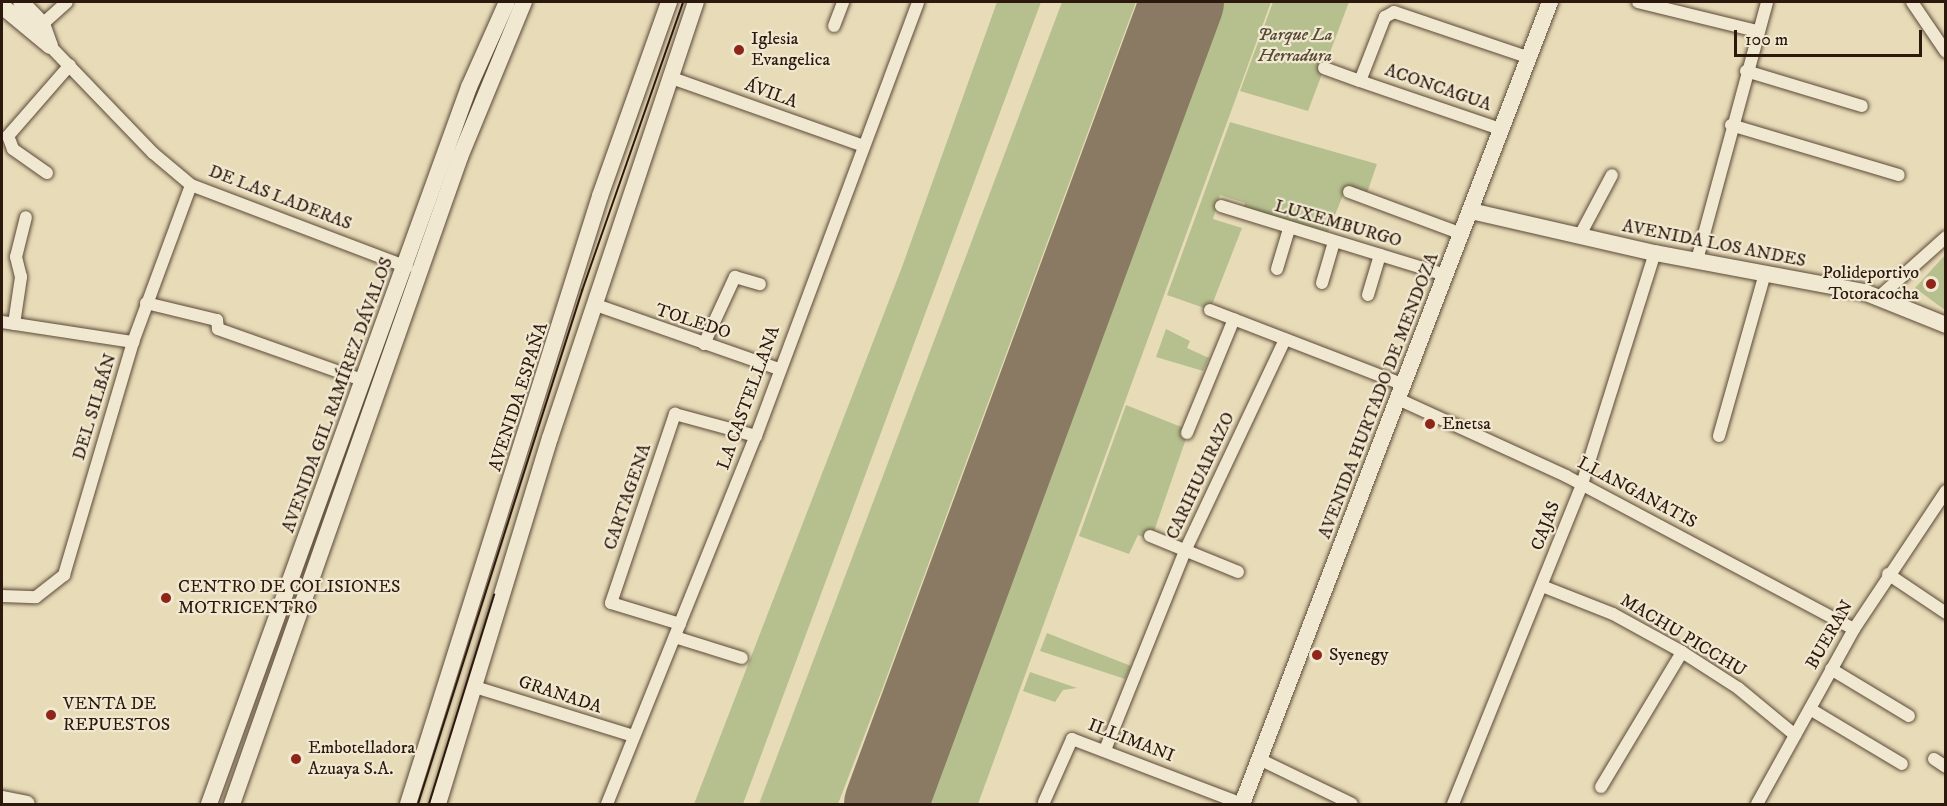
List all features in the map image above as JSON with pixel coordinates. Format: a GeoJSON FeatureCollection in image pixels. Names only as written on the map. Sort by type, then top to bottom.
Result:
{"type":"FeatureCollection","features":[{"type":"Feature","properties":{"kind":"main road","name":"DE LAS LADERAS"},"geometry":{"type":"LineString","coordinates":[[21,2],[37,30],[50,46]]}},
{"type":"Feature","properties":{"kind":"main road","name":"AVENIDA GIL RAMÍREZ DÁVALOS"},"geometry":{"type":"LineString","coordinates":[[232,804],[507,2]]}},
{"type":"Feature","properties":{"kind":"main road","name":"AVENIDA GIL RAMÍREZ DÁVALOS"},"geometry":{"type":"LineString","coordinates":[[209,804],[362,380],[458,140],[524,2]]}},
{"type":"Feature","properties":{"kind":"main road","name":"AVENIDA ESPAÑA"},"geometry":{"type":"LineString","coordinates":[[408,804],[600,196],[669,2]]}},
{"type":"Feature","properties":{"kind":"main road"},"geometry":{"type":"LineString","coordinates":[[438,804],[669,77],[696,2]]}},
{"type":"Feature","properties":{"kind":"main road","name":"AVENIDA HURTADO DE MENDOZA"},"geometry":{"type":"LineString","coordinates":[[1242,804],[1503,130],[1548,2]]}},
{"type":"Feature","properties":{"kind":"main road","name":"DE LAS LADERAS"},"geometry":{"type":"LineString","coordinates":[[2,6],[37,30]]}},
{"type":"Feature","properties":{"kind":"main road","name":"AVENIDA LOS ANDES"},"geometry":{"type":"LineString","coordinates":[[1471,211],[1579,237],[1879,297],[1946,326]]}},
{"type":"Feature","properties":{"kind":"main road"},"geometry":{"type":"LineString","coordinates":[[2,799],[27,804]]}},
{"type":"Feature","properties":{"kind":"street"},"geometry":{"type":"LineString","coordinates":[[37,30],[67,2]]}},
{"type":"Feature","properties":{"kind":"street"},"geometry":{"type":"LineString","coordinates":[[834,26],[843,2]]}},
{"type":"Feature","properties":{"kind":"street","name":"LA CASTELLANA"},"geometry":{"type":"LineString","coordinates":[[607,804],[756,436],[861,145],[918,2]]}},
{"type":"Feature","properties":{"kind":"street"},"geometry":{"type":"LineString","coordinates":[[1638,2],[1757,31]]}},
{"type":"Feature","properties":{"kind":"street"},"geometry":{"type":"LineString","coordinates":[[1697,260],[1731,125],[1767,2]]}},
{"type":"Feature","properties":{"kind":"street"},"geometry":{"type":"LineString","coordinates":[[1912,2],[1946,52]]}},
{"type":"Feature","properties":{"kind":"street","name":"ACONCAGUA"},"geometry":{"type":"LineString","coordinates":[[1360,81],[1385,17],[1394,12],[1530,58]]}},
{"type":"Feature","properties":{"kind":"street","name":"DE LAS LADERAS"},"geometry":{"type":"LineString","coordinates":[[50,46],[153,153],[191,185],[407,267]]}},
{"type":"Feature","properties":{"kind":"street"},"geometry":{"type":"LineString","coordinates":[[47,173],[13,149],[8,136],[70,65]]}},
{"type":"Feature","properties":{"kind":"street","name":"ACONCAGUA"},"geometry":{"type":"LineString","coordinates":[[1324,68],[1503,130]]}},
{"type":"Feature","properties":{"kind":"street"},"geometry":{"type":"LineString","coordinates":[[1746,71],[1862,106]]}},
{"type":"Feature","properties":{"kind":"street","name":"ÁVILA"},"geometry":{"type":"LineString","coordinates":[[669,77],[861,145]]}},
{"type":"Feature","properties":{"kind":"street"},"geometry":{"type":"LineString","coordinates":[[1731,125],[1899,175]]}},
{"type":"Feature","properties":{"kind":"street"},"geometry":{"type":"LineString","coordinates":[[1579,237],[1612,175]]}},
{"type":"Feature","properties":{"kind":"street","name":"DEL SILBÁN"},"geometry":{"type":"LineString","coordinates":[[2,596],[36,597],[64,575],[133,342],[191,185]]}},
{"type":"Feature","properties":{"kind":"street"},"geometry":{"type":"LineString","coordinates":[[1349,192],[1462,234]]}},
{"type":"Feature","properties":{"kind":"street","name":"LUXEMBURGO"},"geometry":{"type":"LineString","coordinates":[[1221,206],[1289,229],[1445,275]]}},
{"type":"Feature","properties":{"kind":"street"},"geometry":{"type":"LineString","coordinates":[[26,217],[15,259],[21,277],[8,323],[133,342]]}},
{"type":"Feature","properties":{"kind":"street"},"geometry":{"type":"LineString","coordinates":[[1277,269],[1289,229]]}},
{"type":"Feature","properties":{"kind":"street"},"geometry":{"type":"LineString","coordinates":[[1879,297],[1946,237]]}},
{"type":"Feature","properties":{"kind":"street"},"geometry":{"type":"LineString","coordinates":[[1322,283],[1334,242]]}},
{"type":"Feature","properties":{"kind":"street","name":"CAJAS"},"geometry":{"type":"LineString","coordinates":[[1453,804],[1582,484],[1655,253]]}},
{"type":"Feature","properties":{"kind":"street"},"geometry":{"type":"LineString","coordinates":[[1368,295],[1380,255]]}},
{"type":"Feature","properties":{"kind":"street"},"geometry":{"type":"LineString","coordinates":[[1719,436],[1765,273]]}},
{"type":"Feature","properties":{"kind":"street"},"geometry":{"type":"LineString","coordinates":[[704,344],[735,277],[760,284]]}},
{"type":"Feature","properties":{"kind":"street"},"geometry":{"type":"LineString","coordinates":[[146,303],[218,320],[218,329],[362,380]]}},
{"type":"Feature","properties":{"kind":"street","name":"TOLEDO"},"geometry":{"type":"LineString","coordinates":[[596,305],[779,369]]}},
{"type":"Feature","properties":{"kind":"street"},"geometry":{"type":"LineString","coordinates":[[1210,310],[1285,339],[1401,392]]}},
{"type":"Feature","properties":{"kind":"street"},"geometry":{"type":"LineString","coordinates":[[1187,433],[1234,319]]}},
{"type":"Feature","properties":{"kind":"street","name":"CARIHUAIRAZO"},"geometry":{"type":"LineString","coordinates":[[1106,750],[1185,551],[1285,339]]}},
{"type":"Feature","properties":{"kind":"street","name":"LLANGANATIS"},"geometry":{"type":"LineString","coordinates":[[1401,392],[1582,484],[1854,629]]}},
{"type":"Feature","properties":{"kind":"street","name":"CARTAGENA"},"geometry":{"type":"LineString","coordinates":[[680,624],[611,603],[675,414],[756,436]]}},
{"type":"Feature","properties":{"kind":"street","name":"BUERAN"},"geometry":{"type":"LineString","coordinates":[[1759,804],[1854,629],[1888,574],[1946,491]]}},
{"type":"Feature","properties":{"kind":"street"},"geometry":{"type":"LineString","coordinates":[[1150,536],[1238,572]]}},
{"type":"Feature","properties":{"kind":"street"},"geometry":{"type":"LineString","coordinates":[[1888,574],[1946,613]]}},
{"type":"Feature","properties":{"kind":"street","name":"MACHU PICCHU"},"geometry":{"type":"LineString","coordinates":[[1542,586],[1613,614],[1682,652],[1738,688],[1795,735]]}},
{"type":"Feature","properties":{"kind":"street"},"geometry":{"type":"LineString","coordinates":[[675,637],[742,658]]}},
{"type":"Feature","properties":{"kind":"street"},"geometry":{"type":"LineString","coordinates":[[1600,787],[1682,652]]}},
{"type":"Feature","properties":{"kind":"street"},"geometry":{"type":"LineString","coordinates":[[1831,669],[1909,716]]}},
{"type":"Feature","properties":{"kind":"street","name":"GRANADA"},"geometry":{"type":"LineString","coordinates":[[475,687],[633,736]]}},
{"type":"Feature","properties":{"kind":"street"},"geometry":{"type":"LineString","coordinates":[[1810,709],[1902,764]]}},
{"type":"Feature","properties":{"kind":"street","name":"ILLIMANI"},"geometry":{"type":"LineString","coordinates":[[1044,802],[1069,740],[1106,750],[1242,804]]}},
{"type":"Feature","properties":{"kind":"street"},"geometry":{"type":"LineString","coordinates":[[1259,759],[1352,804]]}},
{"type":"Feature","properties":{"kind":"street"},"geometry":{"type":"LineString","coordinates":[[1934,759],[1946,767]]}},
{"type":"Feature","properties":{"kind":"green space"},"geometry":{"type":"Polygon","coordinates":[[[997,2],[1041,2],[743,804],[694,804],[902,267],[997,2]]]}},
{"type":"Feature","properties":{"kind":"green space"},"geometry":{"type":"Polygon","coordinates":[[[1062,2],[1136,2],[883,687],[838,804],[759,804],[1062,2]]]}},
{"type":"Feature","properties":{"kind":"green space"},"geometry":{"type":"Polygon","coordinates":[[[1221,2],[1271,2],[978,804],[927,804],[1221,2]]]}},
{"type":"Feature","properties":{"kind":"green space","name":"Parque La Herradura"},"geometry":{"type":"Polygon","coordinates":[[[1273,2],[1349,2],[1308,111],[1240,91],[1273,2]]]}},
{"type":"Feature","properties":{"kind":"green space"},"geometry":{"type":"Polygon","coordinates":[[[1230,122],[1377,164],[1367,193],[1346,188],[1328,232],[1243,208],[1245,203],[1220,195],[1213,219],[1242,228],[1210,310],[1167,295],[1230,122]]]}},
{"type":"Feature","properties":{"kind":"green space","name":"Polideportivo Totoracocha"},"geometry":{"type":"Polygon","coordinates":[[[1945,255],[1945,310],[1915,288],[1945,255]]]}},
{"type":"Feature","properties":{"kind":"green space"},"geometry":{"type":"Polygon","coordinates":[[[1166,329],[1190,341],[1187,348],[1209,358],[1203,371],[1156,357],[1166,329]]]}},
{"type":"Feature","properties":{"kind":"green space"},"geometry":{"type":"Polygon","coordinates":[[[1126,405],[1189,430],[1151,540],[1138,535],[1129,554],[1079,536],[1126,405]]]}},
{"type":"Feature","properties":{"kind":"green space"},"geometry":{"type":"Polygon","coordinates":[[[1047,633],[1131,666],[1125,679],[1040,651],[1047,633]]]}},
{"type":"Feature","properties":{"kind":"green space"},"geometry":{"type":"Polygon","coordinates":[[[1030,672],[1077,688],[1063,690],[1055,702],[1023,691],[1030,672]]]}},
{"type":"Feature","properties":{"kind":"runway"},"geometry":{"type":"LineString","coordinates":[[886,804],[1182,2]]}},
{"type":"Feature","properties":{"kind":"tram line"},"geometry":{"type":"LineString","coordinates":[[418,804],[582,291],[683,2]]}},
{"type":"Feature","properties":{"kind":"tram line"},"geometry":{"type":"LineString","coordinates":[[429,804],[494,595]]}},
{"type":"Feature","properties":{"kind":"place","name":"Iglesia Evangelica"},"geometry":{"type":"Point","coordinates":[739,50]}},
{"type":"Feature","properties":{"kind":"place","name":"Polideportivo Totoracocha"},"geometry":{"type":"Point","coordinates":[1931,284]}},
{"type":"Feature","properties":{"kind":"place","name":"Enetsa"},"geometry":{"type":"Point","coordinates":[1430,424]}},
{"type":"Feature","properties":{"kind":"place","name":"CENTRO DE COLISIONES MOTRICENTRO"},"geometry":{"type":"Point","coordinates":[166,598]}},
{"type":"Feature","properties":{"kind":"place","name":"Syenegy"},"geometry":{"type":"Point","coordinates":[1317,655]}},
{"type":"Feature","properties":{"kind":"place","name":"VENTA DE REPUESTOS"},"geometry":{"type":"Point","coordinates":[51,715]}},
{"type":"Feature","properties":{"kind":"place","name":"Embotelladora Azuaya S.A."},"geometry":{"type":"Point","coordinates":[296,759]}}]}
